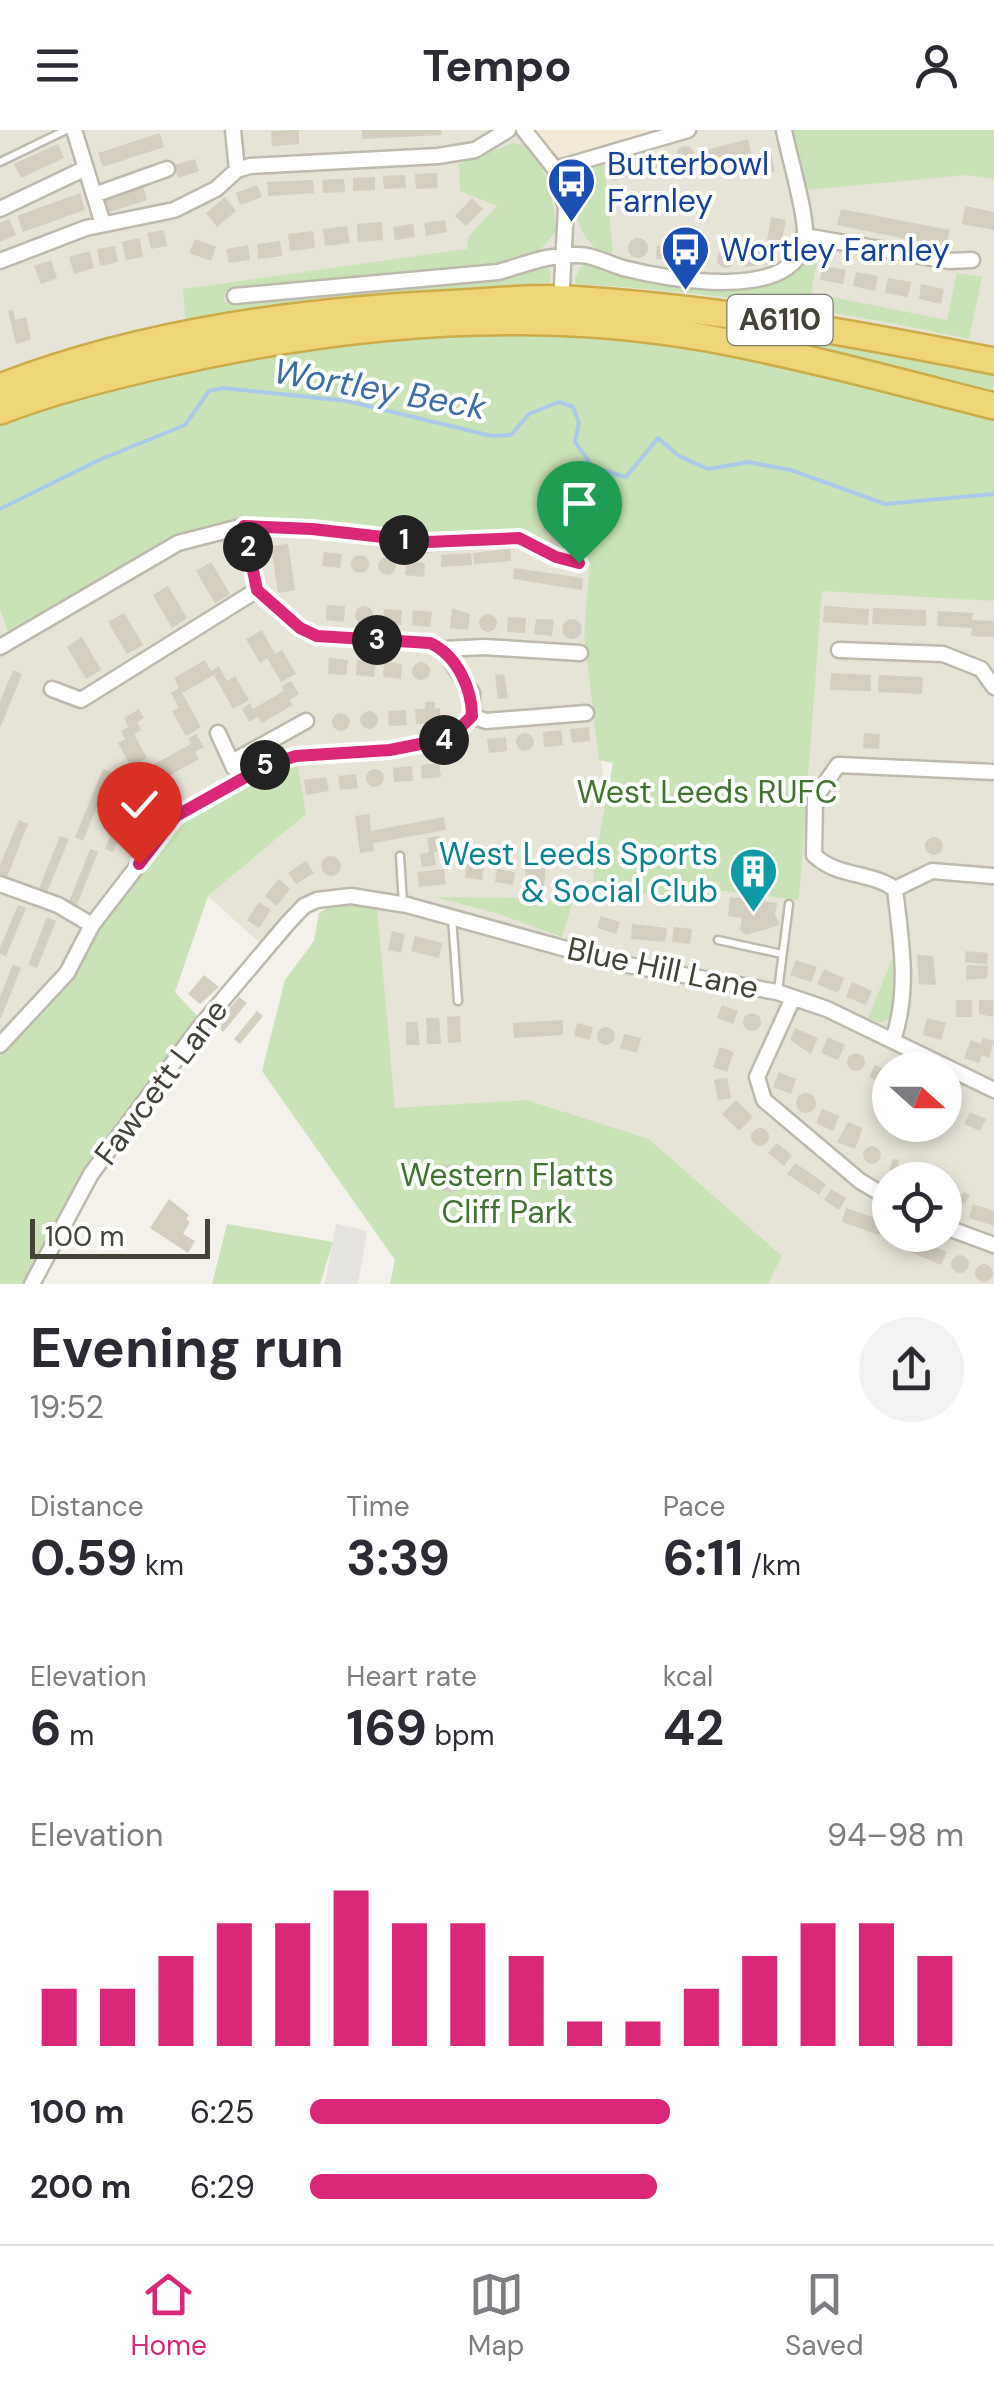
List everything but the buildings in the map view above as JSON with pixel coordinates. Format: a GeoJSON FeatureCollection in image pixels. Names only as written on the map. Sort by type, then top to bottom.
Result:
{"type":"FeatureCollection","features":[{"type":"Feature","properties":{"kind":"highway"},"geometry":{"type":"LineString","coordinates":[[563,298],[593,326]]}},
{"type":"Feature","properties":{"kind":"highway","name":"A6110"},"geometry":{"type":"LineString","coordinates":[[0,387],[44,370],[181,335],[379,307],[563,298],[793,322],[994,361]]}},
{"type":"Feature","properties":{"kind":"highway","name":"A6110"},"geometry":{"type":"LineString","coordinates":[[0,412],[109,377],[247,347],[388,328],[545,323],[705,338],[994,406]]}},
{"type":"Feature","properties":{"kind":"street"},"geometry":{"type":"LineString","coordinates":[[74,130],[104,224]]}},
{"type":"Feature","properties":{"kind":"street"},"geometry":{"type":"LineString","coordinates":[[233,130],[237,170]]}},
{"type":"Feature","properties":{"kind":"street"},"geometry":{"type":"LineString","coordinates":[[0,261],[104,224],[174,210],[216,189],[237,170],[438,156],[475,150],[508,130]]}},
{"type":"Feature","properties":{"kind":"street"},"geometry":{"type":"LineString","coordinates":[[524,130],[555,169],[566,207],[563,298],[560,312],[545,323]]}},
{"type":"Feature","properties":{"kind":"street"},"geometry":{"type":"LineString","coordinates":[[555,169],[638,136],[688,130]]}},
{"type":"Feature","properties":{"kind":"street"},"geometry":{"type":"LineString","coordinates":[[235,296],[498,272],[538,256],[566,255],[585,255],[654,274],[751,282],[771,279],[789,268],[805,236],[784,130]]}},
{"type":"Feature","properties":{"kind":"street"},"geometry":{"type":"LineString","coordinates":[[0,209],[86,168]]}},
{"type":"Feature","properties":{"kind":"street"},"geometry":{"type":"LineString","coordinates":[[94,195],[166,169]]}},
{"type":"Feature","properties":{"kind":"street"},"geometry":{"type":"LineString","coordinates":[[805,236],[950,261],[972,260]]}},
{"type":"Feature","properties":{"kind":"street"},"geometry":{"type":"LineString","coordinates":[[5,643],[178,544],[244,526],[427,542],[519,538],[556,557],[579,563]]}},
{"type":"Feature","properties":{"kind":"street"},"geometry":{"type":"LineString","coordinates":[[244,526],[257,590],[300,628],[317,636],[430,643],[443,649],[484,646],[580,653]]}},
{"type":"Feature","properties":{"kind":"street"},"geometry":{"type":"LineString","coordinates":[[52,689],[81,700],[257,590]]}},
{"type":"Feature","properties":{"kind":"street"},"geometry":{"type":"LineString","coordinates":[[2,1036],[67,973],[92,925],[176,816],[238,778],[296,756],[390,750],[450,738],[472,716],[472,693],[443,649]]}},
{"type":"Feature","properties":{"kind":"street"},"geometry":{"type":"LineString","coordinates":[[839,650],[943,654],[988,668],[994,687]]}},
{"type":"Feature","properties":{"kind":"street"},"geometry":{"type":"LineString","coordinates":[[472,716],[486,721],[586,713]]}},
{"type":"Feature","properties":{"kind":"street"},"geometry":{"type":"LineString","coordinates":[[232,762],[306,721]]}},
{"type":"Feature","properties":{"kind":"street"},"geometry":{"type":"LineString","coordinates":[[218,734],[238,778]]}},
{"type":"Feature","properties":{"kind":"street"},"geometry":{"type":"LineString","coordinates":[[893,1040],[902,1013],[906,976],[895,889],[882,880],[826,867],[814,855],[816,798],[838,765],[994,772]]}},
{"type":"Feature","properties":{"kind":"street"},"geometry":{"type":"LineString","coordinates":[[137,786],[176,816]]}},
{"type":"Feature","properties":{"kind":"street"},"geometry":{"type":"LineString","coordinates":[[895,889],[932,870],[992,876]]}},
{"type":"Feature","properties":{"kind":"street"},"geometry":{"type":"LineString","coordinates":[[0,884],[58,905],[92,925]]}},
{"type":"Feature","properties":{"kind":"street","name":"Blue Hill Lane"},"geometry":{"type":"LineString","coordinates":[[316,900],[351,896],[403,904],[618,963],[778,992],[828,1009],[994,1090]]}},
{"type":"Feature","properties":{"kind":"street","name":"Fawcett Lane"},"geometry":{"type":"LineString","coordinates":[[32,1284],[91,1174],[199,1028],[287,924],[304,906],[316,900]]}},
{"type":"Feature","properties":{"kind":"street"},"geometry":{"type":"LineString","coordinates":[[793,998],[757,1077],[758,1089],[764,1100],[872,1188]]}},
{"type":"Feature","properties":{"kind":"street"},"geometry":{"type":"LineString","coordinates":[[962,1233],[994,1245]]}},
{"type":"Feature","properties":{"kind":"lane"},"geometry":{"type":"LineString","coordinates":[[0,162],[66,130]]}},
{"type":"Feature","properties":{"kind":"lane"},"geometry":{"type":"LineString","coordinates":[[400,856],[403,904]]}},
{"type":"Feature","properties":{"kind":"lane"},"geometry":{"type":"LineString","coordinates":[[778,992],[788,904]]}},
{"type":"Feature","properties":{"kind":"lane"},"geometry":{"type":"LineString","coordinates":[[452,916],[458,1001]]}},
{"type":"Feature","properties":{"kind":"lane"},"geometry":{"type":"LineString","coordinates":[[718,940],[782,954]]}},
{"type":"Feature","properties":{"kind":"shaded area"},"geometry":{"type":"Polygon","coordinates":[[[0,130],[784,130],[994,179],[994,346],[793,322],[0,411],[0,130]]]}},
{"type":"Feature","properties":{"kind":"shaded area"},"geometry":{"type":"Polygon","coordinates":[[[526,130],[688,130],[555,169],[526,130]]]}},
{"type":"Feature","properties":{"kind":"shaded area"},"geometry":{"type":"Polygon","coordinates":[[[543,503],[591,561],[584,634],[606,798],[593,868],[594,888],[712,900],[713,890],[799,900],[822,590],[994,601],[994,1284],[768,1284],[782,1256],[649,1139],[527,1100],[395,1109],[374,889],[317,891],[298,900],[261,944],[208,896],[306,814],[67,973],[0,1045],[0,609],[9,638],[178,543],[244,526],[543,503]]]}},
{"type":"Feature","properties":{"kind":"shaded area"},"geometry":{"type":"Polygon","coordinates":[[[336,1224],[367,1231],[358,1284],[325,1284],[336,1224]]]}},
{"type":"Feature","properties":{"kind":"green space"},"geometry":{"type":"Polygon","coordinates":[[[784,130],[994,130],[994,179],[967,175],[796,191],[784,130]]]}},
{"type":"Feature","properties":{"kind":"green space"},"geometry":{"type":"Polygon","coordinates":[[[513,143],[528,146],[541,166],[552,198],[556,232],[539,251],[508,264],[225,292],[224,303],[544,265],[551,271],[550,282],[533,284],[532,293],[186,327],[183,289],[467,249],[468,237],[497,206],[460,191],[459,164],[513,143]]]}},
{"type":"Feature","properties":{"kind":"green space"},"geometry":{"type":"Polygon","coordinates":[[[601,162],[613,251],[609,255],[582,231],[576,207],[582,170],[601,162]]]}},
{"type":"Feature","properties":{"kind":"green space"},"geometry":{"type":"Polygon","coordinates":[[[815,243],[820,244],[811,293],[947,320],[957,273],[982,277],[969,339],[774,304],[576,284],[575,278],[582,266],[589,265],[685,284],[761,287],[783,278],[815,243]]]}},
{"type":"Feature","properties":{"kind":"green space"},"geometry":{"type":"Polygon","coordinates":[[[660,320],[748,321],[994,370],[993,397],[660,320]]]}},
{"type":"Feature","properties":{"kind":"green space","name":"West Leeds RUFC"},"geometry":{"type":"Polygon","coordinates":[[[545,323],[820,374],[994,416],[994,601],[822,591],[799,900],[714,890],[712,900],[594,889],[593,868],[613,763],[599,760],[584,634],[590,561],[577,555],[557,557],[519,538],[427,543],[269,528],[178,543],[10,638],[0,609],[0,412],[178,361],[545,323]]]}},
{"type":"Feature","properties":{"kind":"green space"},"geometry":{"type":"Polygon","coordinates":[[[296,756],[306,814],[208,896],[175,992],[198,1017],[91,1174],[32,1284],[0,1284],[0,1045],[67,973],[176,816],[296,756]]]}},
{"type":"Feature","properties":{"kind":"green space"},"geometry":{"type":"Polygon","coordinates":[[[435,897],[527,898],[572,904],[562,937],[496,913],[435,897]]]}},
{"type":"Feature","properties":{"kind":"green space","name":"Western Flatts Cliff Park"},"geometry":{"type":"Polygon","coordinates":[[[333,905],[377,907],[395,1108],[527,1100],[649,1139],[782,1256],[768,1284],[390,1284],[395,1260],[262,1071],[285,980],[314,941],[319,913],[333,905]]]}},
{"type":"Feature","properties":{"kind":"green space"},"geometry":{"type":"Polygon","coordinates":[[[892,959],[896,1004],[892,1018],[880,1023],[868,1018],[892,959]]]}},
{"type":"Feature","properties":{"kind":"green space"},"geometry":{"type":"Polygon","coordinates":[[[227,1224],[333,1242],[320,1284],[212,1284],[227,1224]]]}},
{"type":"Feature","properties":{"kind":"waterway","name":"Wortley Beck"},"geometry":{"type":"LineString","coordinates":[[0,509],[99,460],[185,425],[209,391],[223,388],[347,401],[492,436],[511,435],[529,414],[559,402],[573,407],[579,423],[575,442],[593,467],[626,477],[658,438],[679,456],[708,469],[748,462],[791,470],[885,504],[994,494]]}},
{"type":"Feature","properties":{"kind":"place","name":"Butterbowl Farnley"},"geometry":{"type":"Point","coordinates":[572,224]}},
{"type":"Feature","properties":{"kind":"place","name":"Wortley Farnley"},"geometry":{"type":"Point","coordinates":[685,292]}},
{"type":"Feature","properties":{"kind":"place","name":"West Leeds Sports & Social Club"},"geometry":{"type":"Point","coordinates":[753,914]}},
{"type":"Feature","properties":{"kind":"route"},"geometry":{"type":"LineString","coordinates":[[139,864],[176,816],[267,765],[296,756],[390,750],[450,738],[472,716],[472,693],[443,649],[430,643],[317,636],[300,628],[257,590],[244,526],[427,542],[519,538],[556,557],[579,563]]}}]}
